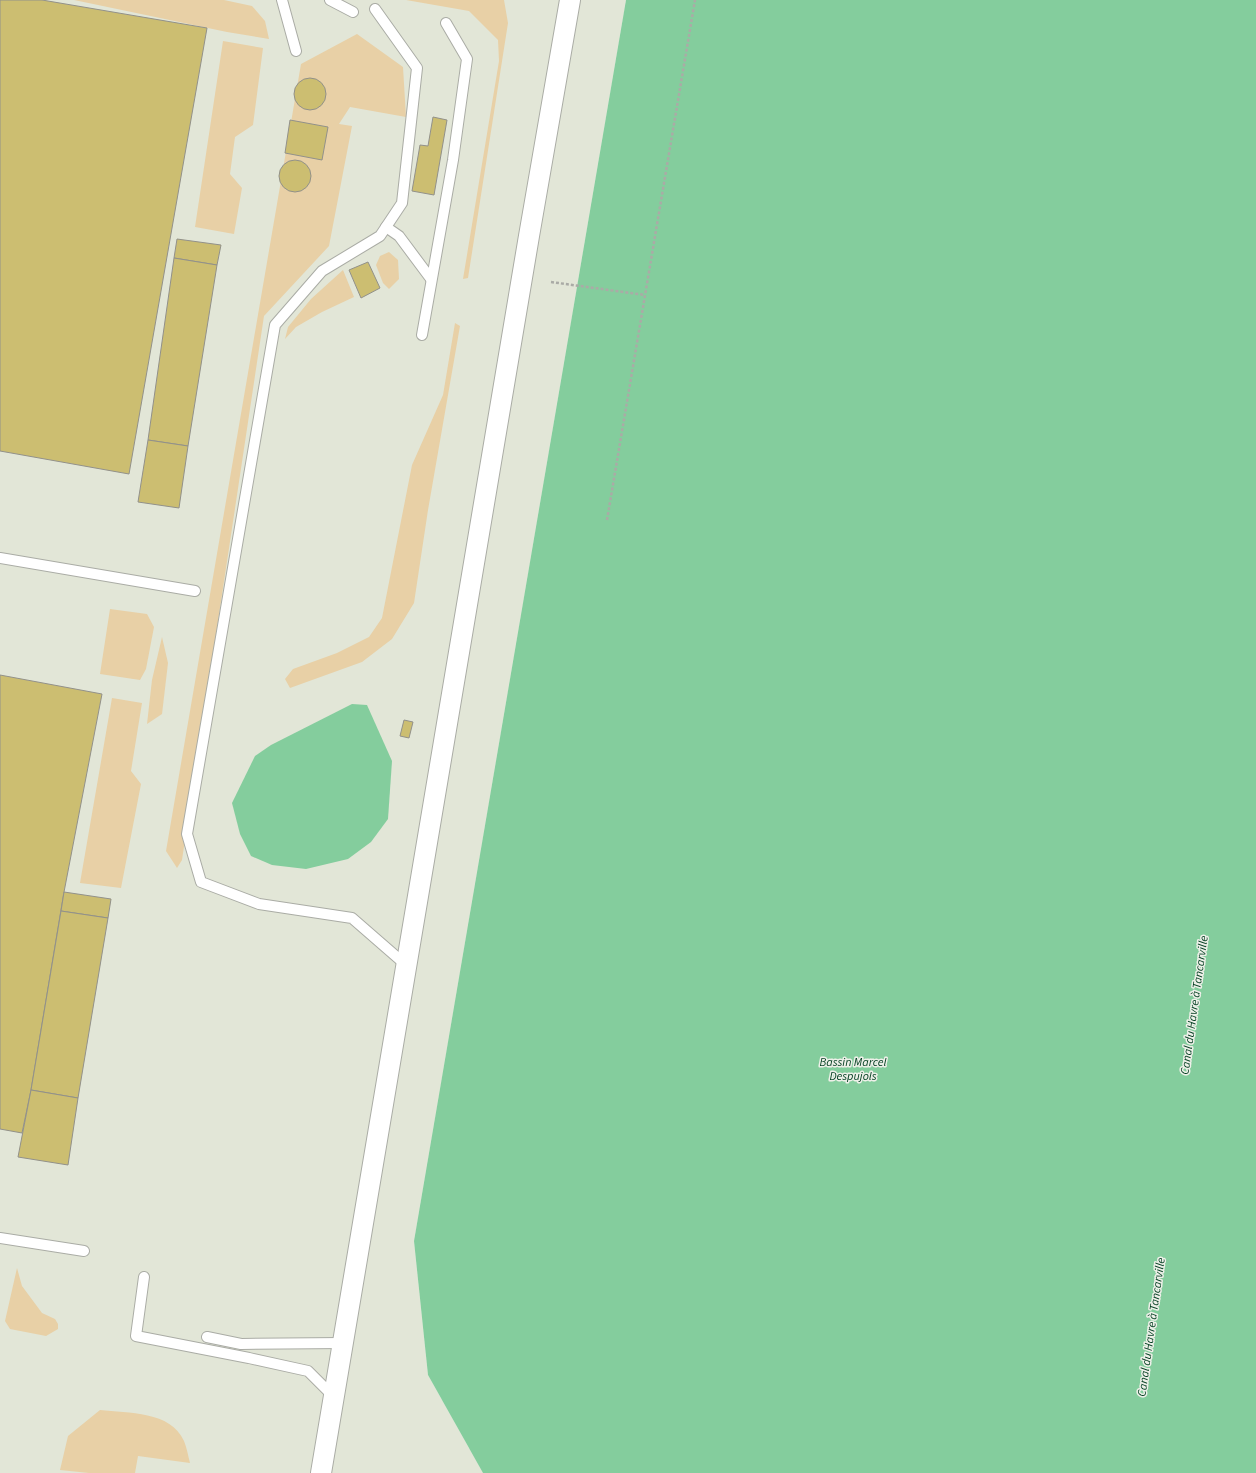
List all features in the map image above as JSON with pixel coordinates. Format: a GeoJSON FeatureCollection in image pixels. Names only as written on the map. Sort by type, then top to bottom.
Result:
{"type":"FeatureCollection","features":[{"type":"Feature","properties":{"kind":"street"},"geometry":{"type":"LineString","coordinates":[[321,1473],[570,0]]}},
{"type":"Feature","properties":{"kind":"lane"},"geometry":{"type":"LineString","coordinates":[[282,0],[296,51]]}},
{"type":"Feature","properties":{"kind":"lane"},"geometry":{"type":"LineString","coordinates":[[330,0],[352,12]]}},
{"type":"Feature","properties":{"kind":"lane"},"geometry":{"type":"LineString","coordinates":[[375,9],[417,68],[402,203],[380,236],[322,271],[275,325],[186,834],[201,882],[259,904],[352,918],[406,965]]}},
{"type":"Feature","properties":{"kind":"lane"},"geometry":{"type":"LineString","coordinates":[[422,335],[453,160],[467,59],[446,23]]}},
{"type":"Feature","properties":{"kind":"lane"},"geometry":{"type":"LineString","coordinates":[[386,227],[399,236],[431,279]]}},
{"type":"Feature","properties":{"kind":"lane"},"geometry":{"type":"LineString","coordinates":[[0,558],[195,591]]}},
{"type":"Feature","properties":{"kind":"lane"},"geometry":{"type":"LineString","coordinates":[[0,1238],[84,1252]]}},
{"type":"Feature","properties":{"kind":"lane"},"geometry":{"type":"LineString","coordinates":[[144,1277],[136,1336],[308,1371],[334,1398]]}},
{"type":"Feature","properties":{"kind":"lane"},"geometry":{"type":"LineString","coordinates":[[207,1337],[241,1344],[343,1343]]}},
{"type":"Feature","properties":{"kind":"path"},"geometry":{"type":"LineString","coordinates":[[607,520],[695,0]]}},
{"type":"Feature","properties":{"kind":"path"},"geometry":{"type":"LineString","coordinates":[[552,282],[645,295]]}},
{"type":"Feature","properties":{"kind":"shaded area"},"geometry":{"type":"Polygon","coordinates":[[[0,0],[626,0],[414,1241],[428,1375],[483,1473],[0,1473],[0,0]]]}},
{"type":"Feature","properties":{"kind":"shaded area"},"geometry":{"type":"Polygon","coordinates":[[[74,0],[224,0],[252,6],[265,21],[269,39],[227,32],[74,0]]]}},
{"type":"Feature","properties":{"kind":"shaded area"},"geometry":{"type":"Polygon","coordinates":[[[406,0],[504,0],[508,23],[468,278],[463,279],[499,61],[498,40],[469,11],[406,0]]]}},
{"type":"Feature","properties":{"kind":"shaded area"},"geometry":{"type":"Polygon","coordinates":[[[357,34],[403,67],[406,117],[350,107],[339,124],[352,126],[329,246],[264,316],[182,860],[177,868],[166,851],[301,64],[357,34]]]}},
{"type":"Feature","properties":{"kind":"shaded area"},"geometry":{"type":"Polygon","coordinates":[[[223,41],[263,48],[253,125],[235,137],[230,174],[242,188],[234,234],[195,227],[223,41]]]}},
{"type":"Feature","properties":{"kind":"shaded area"},"geometry":{"type":"Polygon","coordinates":[[[389,252],[398,260],[399,279],[389,289],[383,283],[376,265],[380,256],[389,252]]]}},
{"type":"Feature","properties":{"kind":"shaded area"},"geometry":{"type":"Polygon","coordinates":[[[343,270],[354,297],[322,312],[296,327],[285,339],[288,327],[311,299],[343,270]]]}},
{"type":"Feature","properties":{"kind":"shaded area"},"geometry":{"type":"Polygon","coordinates":[[[455,323],[460,326],[428,510],[414,603],[392,639],[362,662],[290,688],[285,679],[293,669],[337,653],[369,637],[382,618],[412,465],[443,395],[455,323]]]}},
{"type":"Feature","properties":{"kind":"shaded area"},"geometry":{"type":"Polygon","coordinates":[[[110,609],[147,614],[154,627],[146,669],[140,680],[100,674],[110,609]]]}},
{"type":"Feature","properties":{"kind":"shaded area"},"geometry":{"type":"Polygon","coordinates":[[[162,637],[168,663],[162,714],[147,724],[152,680],[162,637]]]}},
{"type":"Feature","properties":{"kind":"shaded area"},"geometry":{"type":"Polygon","coordinates":[[[112,698],[142,703],[131,771],[141,784],[121,888],[80,883],[112,698]]]}},
{"type":"Feature","properties":{"kind":"shaded area"},"geometry":{"type":"Polygon","coordinates":[[[17,1268],[22,1286],[42,1313],[55,1319],[58,1324],[58,1329],[46,1336],[10,1329],[5,1321],[17,1268]]]}},
{"type":"Feature","properties":{"kind":"shaded area"},"geometry":{"type":"Polygon","coordinates":[[[100,1410],[148,1415],[169,1424],[178,1431],[184,1441],[190,1463],[138,1456],[135,1473],[89,1473],[60,1470],[68,1436],[100,1410]]]}},
{"type":"Feature","properties":{"kind":"water","name":"Bassin Marcel Despujols"},"geometry":{"type":"Polygon","coordinates":[[[626,0],[1256,0],[1256,1473],[483,1473],[428,1375],[414,1241],[626,0]]]}},
{"type":"Feature","properties":{"kind":"water"},"geometry":{"type":"Polygon","coordinates":[[[352,704],[367,705],[392,761],[388,819],[371,842],[348,859],[306,869],[272,865],[251,856],[240,834],[232,803],[255,756],[271,745],[352,704]]]}},
{"type":"Feature","properties":{"kind":"building"},"geometry":{"type":"Polygon","coordinates":[[[0,0],[42,0],[207,28],[129,474],[0,451],[0,0]]]}},
{"type":"Feature","properties":{"kind":"building"},"geometry":{"type":"Polygon","coordinates":[[[307,78],[313,78],[322,82],[326,94],[322,106],[313,110],[307,110],[298,106],[294,97],[294,91],[298,82],[307,78]]]}},
{"type":"Feature","properties":{"kind":"building"},"geometry":{"type":"Polygon","coordinates":[[[433,117],[447,120],[434,195],[412,191],[420,145],[428,146],[433,117]]]}},
{"type":"Feature","properties":{"kind":"building"},"geometry":{"type":"Polygon","coordinates":[[[290,120],[328,127],[322,160],[285,153],[290,120]]]}},
{"type":"Feature","properties":{"kind":"building"},"geometry":{"type":"Polygon","coordinates":[[[292,160],[298,160],[307,164],[311,176],[307,188],[298,192],[292,192],[283,188],[279,179],[279,173],[283,164],[292,160]]]}},
{"type":"Feature","properties":{"kind":"building"},"geometry":{"type":"Polygon","coordinates":[[[177,239],[221,245],[217,265],[174,258],[177,239]]]}},
{"type":"Feature","properties":{"kind":"building"},"geometry":{"type":"Polygon","coordinates":[[[174,258],[217,265],[188,446],[148,440],[174,258]]]}},
{"type":"Feature","properties":{"kind":"building"},"geometry":{"type":"Polygon","coordinates":[[[368,262],[380,288],[361,298],[349,270],[368,262]]]}},
{"type":"Feature","properties":{"kind":"building"},"geometry":{"type":"Polygon","coordinates":[[[148,440],[188,446],[179,508],[138,502],[148,440]]]}},
{"type":"Feature","properties":{"kind":"building"},"geometry":{"type":"Polygon","coordinates":[[[0,675],[102,694],[64,892],[31,1090],[22,1133],[0,1129],[0,675]]]}},
{"type":"Feature","properties":{"kind":"building"},"geometry":{"type":"Polygon","coordinates":[[[404,720],[413,722],[409,738],[400,736],[404,720]]]}},
{"type":"Feature","properties":{"kind":"building"},"geometry":{"type":"Polygon","coordinates":[[[64,892],[111,899],[108,918],[61,911],[64,892]]]}},
{"type":"Feature","properties":{"kind":"building"},"geometry":{"type":"Polygon","coordinates":[[[61,911],[108,918],[78,1098],[31,1090],[61,911]]]}},
{"type":"Feature","properties":{"kind":"building"},"geometry":{"type":"Polygon","coordinates":[[[31,1090],[78,1098],[68,1165],[18,1157],[31,1090]]]}},
{"type":"Feature","properties":{"kind":"water label","name":"Canal du Havre à Tancarville"},"geometry":{"type":"Point","coordinates":[1194,1005]}},
{"type":"Feature","properties":{"kind":"water label","name":"Canal du Havre à Tancarville"},"geometry":{"type":"Point","coordinates":[1151,1327]}}]}
